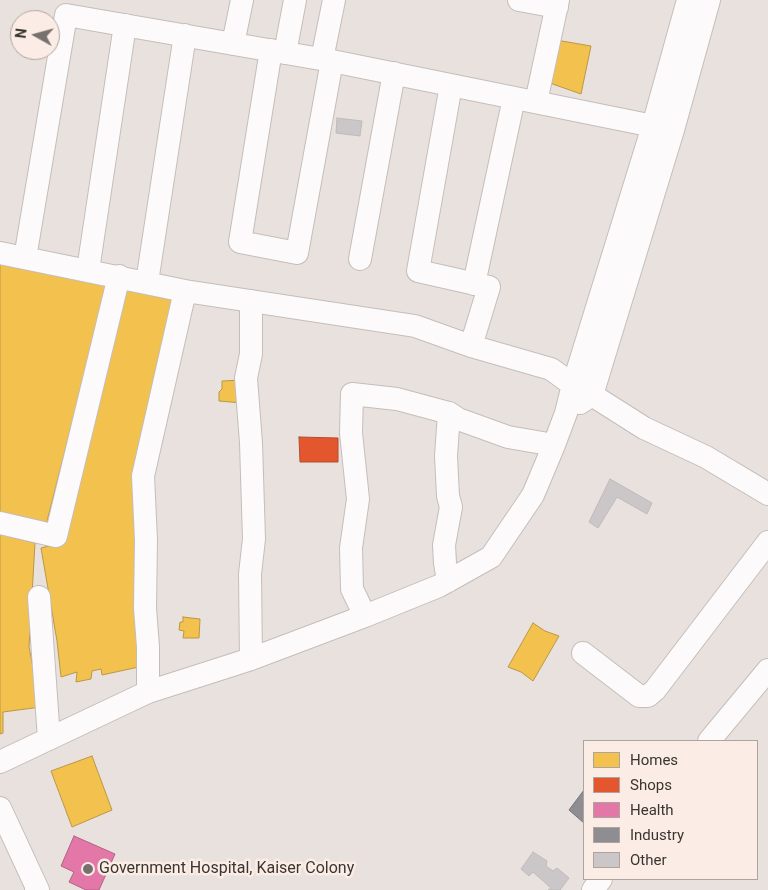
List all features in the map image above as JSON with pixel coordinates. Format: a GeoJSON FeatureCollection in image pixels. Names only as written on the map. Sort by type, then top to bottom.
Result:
{"type":"FeatureCollection","features":[{"type":"Feature","properties":{"kind":"street"},"geometry":{"type":"LineString","coordinates":[[233,44],[242,0]]}},
{"type":"Feature","properties":{"kind":"street"},"geometry":{"type":"LineString","coordinates":[[295,0],[278,51],[240,242],[297,253],[327,60],[334,0]]}},
{"type":"Feature","properties":{"kind":"street"},"geometry":{"type":"LineString","coordinates":[[519,0],[558,4],[536,102]]}},
{"type":"Feature","properties":{"kind":"street"},"geometry":{"type":"LineString","coordinates":[[663,128],[688,0]]}},
{"type":"Feature","properties":{"kind":"street"},"geometry":{"type":"LineString","coordinates":[[0,762],[148,692],[251,659],[365,616],[448,581],[492,557],[533,495],[566,413],[582,390],[663,128],[709,0]]}},
{"type":"Feature","properties":{"kind":"street"},"geometry":{"type":"LineString","coordinates":[[25,258],[66,15],[327,60],[663,128]]}},
{"type":"Feature","properties":{"kind":"street"},"geometry":{"type":"LineString","coordinates":[[88,270],[125,25]]}},
{"type":"Feature","properties":{"kind":"street"},"geometry":{"type":"LineString","coordinates":[[147,282],[185,35]]}},
{"type":"Feature","properties":{"kind":"street"},"geometry":{"type":"LineString","coordinates":[[360,259],[394,73]]}},
{"type":"Feature","properties":{"kind":"street"},"geometry":{"type":"LineString","coordinates":[[451,85],[418,272],[489,287],[471,346]]}},
{"type":"Feature","properties":{"kind":"street"},"geometry":{"type":"LineString","coordinates":[[474,284],[514,98]]}},
{"type":"Feature","properties":{"kind":"street"},"geometry":{"type":"LineString","coordinates":[[0,253],[119,276],[184,291],[415,326],[471,346],[551,368],[582,390],[644,428],[706,457],[768,494]]}},
{"type":"Feature","properties":{"kind":"street"},"geometry":{"type":"LineString","coordinates":[[0,523],[56,536],[119,276]]}},
{"type":"Feature","properties":{"kind":"street"},"geometry":{"type":"LineString","coordinates":[[148,692],[148,647],[145,608],[146,540],[143,476],[184,291]]}},
{"type":"Feature","properties":{"kind":"street"},"geometry":{"type":"LineString","coordinates":[[251,301],[251,354],[246,378],[252,444],[254,540],[250,574],[251,659]]}},
{"type":"Feature","properties":{"kind":"street"},"geometry":{"type":"LineString","coordinates":[[365,616],[352,589],[351,548],[358,499],[351,433],[352,394],[397,399],[449,413],[458,419],[508,437],[554,445]]}},
{"type":"Feature","properties":{"kind":"street"},"geometry":{"type":"LineString","coordinates":[[448,581],[444,545],[451,507],[448,496],[446,456],[449,413]]}},
{"type":"Feature","properties":{"kind":"street"},"geometry":{"type":"LineString","coordinates":[[583,653],[639,696],[648,696],[655,690],[768,542]]}},
{"type":"Feature","properties":{"kind":"street"},"geometry":{"type":"LineString","coordinates":[[39,597],[49,739]]}},
{"type":"Feature","properties":{"kind":"street"},"geometry":{"type":"LineString","coordinates":[[710,740],[768,670]]}},
{"type":"Feature","properties":{"kind":"street"},"geometry":{"type":"LineString","coordinates":[[0,808],[37,890]]}},
{"type":"Feature","properties":{"kind":"building: Homes"},"geometry":{"type":"Polygon","coordinates":[[[556,40],[591,46],[581,94],[547,82],[556,40]]]}},
{"type":"Feature","properties":{"kind":"building: Homes"},"geometry":{"type":"Polygon","coordinates":[[[0,261],[108,282],[46,525],[0,514],[0,261]]]}},
{"type":"Feature","properties":{"kind":"building: Homes"},"geometry":{"type":"Polygon","coordinates":[[[123,287],[177,298],[137,541],[148,665],[102,675],[101,669],[92,671],[91,679],[76,682],[77,672],[61,677],[57,641],[41,548],[60,543],[123,287]]]}},
{"type":"Feature","properties":{"kind":"building: Homes"},"geometry":{"type":"Polygon","coordinates":[[[241,380],[242,403],[219,401],[222,381],[241,380]]]}},
{"type":"Feature","properties":{"kind":"building: Homes"},"geometry":{"type":"Polygon","coordinates":[[[0,534],[35,543],[29,647],[41,707],[3,712],[3,733],[0,734],[0,534]]]}},
{"type":"Feature","properties":{"kind":"building: Homes"},"geometry":{"type":"Polygon","coordinates":[[[183,617],[200,619],[199,638],[183,638],[184,631],[179,630],[183,617]]]}},
{"type":"Feature","properties":{"kind":"building: Homes"},"geometry":{"type":"Polygon","coordinates":[[[533,623],[545,631],[559,636],[533,681],[521,672],[508,667],[533,623]]]}},
{"type":"Feature","properties":{"kind":"building: Homes"},"geometry":{"type":"Polygon","coordinates":[[[92,756],[112,810],[72,827],[51,771],[92,756]]]}},
{"type":"Feature","properties":{"kind":"building: Shops"},"geometry":{"type":"Polygon","coordinates":[[[299,437],[338,438],[338,462],[300,462],[299,437]]]}},
{"type":"Feature","properties":{"kind":"building: Health"},"geometry":{"type":"Polygon","coordinates":[[[74,836],[115,854],[99,890],[86,890],[69,882],[74,872],[61,866],[74,836]]]}},
{"type":"Feature","properties":{"kind":"building: Industry"},"geometry":{"type":"Polygon","coordinates":[[[583,791],[583,822],[569,810],[583,791]]]}},
{"type":"Feature","properties":{"kind":"building: Other"},"geometry":{"type":"Polygon","coordinates":[[[337,118],[362,121],[360,136],[336,133],[337,118]]]}},
{"type":"Feature","properties":{"kind":"building: Other"},"geometry":{"type":"Polygon","coordinates":[[[610,479],[652,503],[647,514],[617,497],[598,528],[589,522],[610,479]]]}},
{"type":"Feature","properties":{"kind":"building: Other"},"geometry":{"type":"Polygon","coordinates":[[[533,852],[547,861],[546,866],[553,871],[557,868],[569,878],[560,890],[548,890],[551,888],[533,872],[529,876],[521,869],[533,852]]]}},
{"type":"Feature","properties":{"kind":"place","name":"Government Hospital, Kaiser Colony"},"geometry":{"type":"Point","coordinates":[88,869]}}]}
